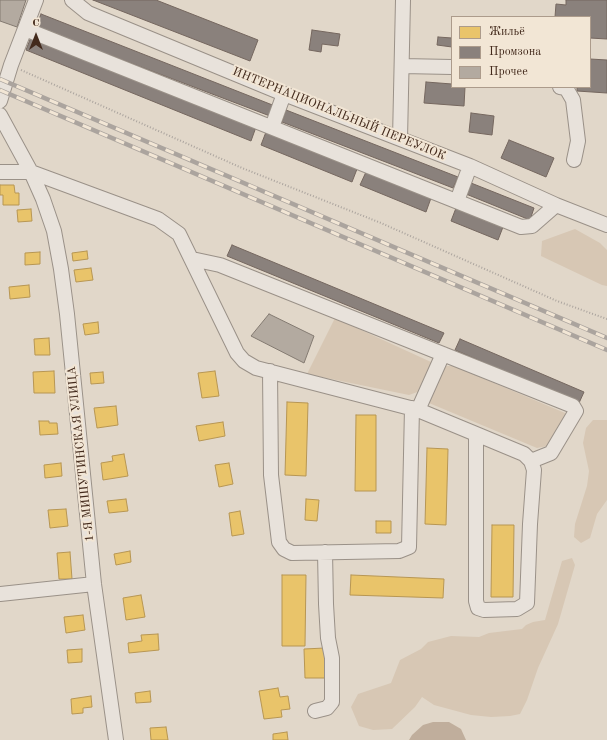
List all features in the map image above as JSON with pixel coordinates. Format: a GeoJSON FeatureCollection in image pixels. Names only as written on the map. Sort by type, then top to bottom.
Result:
{"type":"FeatureCollection","features":[{"type":"Feature","properties":{"kind":"street"},"geometry":{"type":"LineString","coordinates":[[0,101],[11,66],[36,0]]}},
{"type":"Feature","properties":{"kind":"street","name":"ИНТЕРНАЦИОНАЛЬНЫЙ ПЕРЕУЛОК"},"geometry":{"type":"LineString","coordinates":[[72,0],[88,13],[284,94],[470,166],[556,205],[607,225]]}},
{"type":"Feature","properties":{"kind":"street"},"geometry":{"type":"LineString","coordinates":[[400,139],[403,0]]}},
{"type":"Feature","properties":{"kind":"street"},"geometry":{"type":"LineString","coordinates":[[25,29],[521,227],[532,226],[556,205]]}},
{"type":"Feature","properties":{"kind":"street"},"geometry":{"type":"LineString","coordinates":[[402,66],[451,67]]}},
{"type":"Feature","properties":{"kind":"street"},"geometry":{"type":"LineString","coordinates":[[566,88],[572,100],[578,141],[574,160]]}},
{"type":"Feature","properties":{"kind":"street"},"geometry":{"type":"LineString","coordinates":[[272,127],[284,94]]}},
{"type":"Feature","properties":{"kind":"street","name":"1-Я МИШУТИНСКАЯ УЛИЦА"},"geometry":{"type":"LineString","coordinates":[[0,115],[32,172],[54,231],[67,314],[94,584],[116,740]]}},
{"type":"Feature","properties":{"kind":"street"},"geometry":{"type":"LineString","coordinates":[[457,201],[470,166]]}},
{"type":"Feature","properties":{"kind":"street"},"geometry":{"type":"LineString","coordinates":[[0,172],[32,172],[158,219],[179,234],[237,353],[244,361],[256,368],[415,409],[476,434],[524,454],[531,461],[534,470],[527,603],[516,609],[491,610],[478,608],[476,601],[476,434]]}},
{"type":"Feature","properties":{"kind":"street"},"geometry":{"type":"LineString","coordinates":[[192,259],[220,265],[573,406],[576,411],[551,453],[531,461]]}},
{"type":"Feature","properties":{"kind":"street"},"geometry":{"type":"LineString","coordinates":[[270,371],[270,475],[279,542],[284,549],[292,553],[399,551],[409,547],[415,409],[443,354]]}},
{"type":"Feature","properties":{"kind":"street"},"geometry":{"type":"LineString","coordinates":[[315,711],[327,708],[332,702],[332,658],[328,638],[326,610],[325,552]]}},
{"type":"Feature","properties":{"kind":"street"},"geometry":{"type":"LineString","coordinates":[[0,594],[94,584]]}},
{"type":"Feature","properties":{"kind":"path"},"geometry":{"type":"LineString","coordinates":[[11,66],[242,168],[381,223],[557,300],[607,319]]}},
{"type":"Feature","properties":{"kind":"shaded area"},"geometry":{"type":"Polygon","coordinates":[[[575,229],[600,243],[607,250],[607,286],[541,256],[542,241],[575,229]]]}},
{"type":"Feature","properties":{"kind":"shaded area"},"geometry":{"type":"Polygon","coordinates":[[[335,318],[431,362],[431,372],[420,391],[409,395],[307,374],[335,318]]]}},
{"type":"Feature","properties":{"kind":"shaded area"},"geometry":{"type":"Polygon","coordinates":[[[443,366],[454,366],[565,413],[565,420],[547,446],[537,448],[429,403],[430,393],[443,366]]]}},
{"type":"Feature","properties":{"kind":"shaded area"},"geometry":{"type":"Polygon","coordinates":[[[593,420],[607,420],[607,500],[597,514],[590,538],[581,543],[574,537],[575,524],[587,486],[589,471],[583,443],[586,428],[593,420]]]}},
{"type":"Feature","properties":{"kind":"shaded area"},"geometry":{"type":"Polygon","coordinates":[[[572,558],[575,565],[558,624],[538,668],[527,700],[520,714],[491,717],[471,715],[434,705],[422,697],[415,707],[392,729],[373,730],[359,726],[351,707],[358,694],[391,683],[400,660],[421,649],[428,642],[451,636],[479,637],[489,633],[522,629],[526,625],[533,622],[545,620],[562,561],[572,558]]]}},
{"type":"Feature","properties":{"kind":"shaded area"},"geometry":{"type":"Polygon","coordinates":[[[433,722],[449,722],[461,729],[466,740],[409,740],[412,735],[423,725],[433,722]]]}},
{"type":"Feature","properties":{"kind":"building: Жильё"},"geometry":{"type":"Polygon","coordinates":[[[0,185],[14,185],[15,193],[19,193],[19,205],[3,205],[3,195],[0,195],[0,185]]]}},
{"type":"Feature","properties":{"kind":"building: Жильё"},"geometry":{"type":"Polygon","coordinates":[[[31,209],[32,221],[18,222],[17,210],[31,209]]]}},
{"type":"Feature","properties":{"kind":"building: Жильё"},"geometry":{"type":"Polygon","coordinates":[[[87,251],[88,259],[73,261],[72,253],[87,251]]]}},
{"type":"Feature","properties":{"kind":"building: Жильё"},"geometry":{"type":"Polygon","coordinates":[[[40,252],[40,264],[25,265],[25,253],[40,252]]]}},
{"type":"Feature","properties":{"kind":"building: Жильё"},"geometry":{"type":"Polygon","coordinates":[[[91,268],[93,280],[76,282],[74,270],[91,268]]]}},
{"type":"Feature","properties":{"kind":"building: Жильё"},"geometry":{"type":"Polygon","coordinates":[[[29,285],[30,297],[10,299],[9,287],[29,285]]]}},
{"type":"Feature","properties":{"kind":"building: Жильё"},"geometry":{"type":"Polygon","coordinates":[[[98,322],[99,333],[85,335],[83,324],[98,322]]]}},
{"type":"Feature","properties":{"kind":"building: Жильё"},"geometry":{"type":"Polygon","coordinates":[[[49,338],[50,355],[35,355],[34,339],[49,338]]]}},
{"type":"Feature","properties":{"kind":"building: Жильё"},"geometry":{"type":"Polygon","coordinates":[[[54,371],[55,393],[34,393],[33,372],[54,371]]]}},
{"type":"Feature","properties":{"kind":"building: Жильё"},"geometry":{"type":"Polygon","coordinates":[[[215,371],[219,396],[202,398],[198,373],[215,371]]]}},
{"type":"Feature","properties":{"kind":"building: Жильё"},"geometry":{"type":"Polygon","coordinates":[[[103,372],[104,383],[91,384],[90,373],[103,372]]]}},
{"type":"Feature","properties":{"kind":"building: Жильё"},"geometry":{"type":"Polygon","coordinates":[[[287,402],[308,403],[306,476],[285,475],[287,402]]]}},
{"type":"Feature","properties":{"kind":"building: Жильё"},"geometry":{"type":"Polygon","coordinates":[[[116,406],[118,425],[97,428],[94,408],[116,406]]]}},
{"type":"Feature","properties":{"kind":"building: Жильё"},"geometry":{"type":"Polygon","coordinates":[[[356,415],[376,415],[376,491],[355,491],[356,415]]]}},
{"type":"Feature","properties":{"kind":"building: Жильё"},"geometry":{"type":"Polygon","coordinates":[[[39,421],[57,423],[58,434],[40,435],[39,421]]]}},
{"type":"Feature","properties":{"kind":"building: Жильё"},"geometry":{"type":"Polygon","coordinates":[[[223,422],[225,436],[199,441],[196,426],[223,422]]]}},
{"type":"Feature","properties":{"kind":"building: Жильё"},"geometry":{"type":"Polygon","coordinates":[[[427,448],[448,449],[446,525],[425,524],[427,448]]]}},
{"type":"Feature","properties":{"kind":"building: Жильё"},"geometry":{"type":"Polygon","coordinates":[[[124,454],[128,476],[103,480],[101,463],[113,461],[112,456],[124,454]]]}},
{"type":"Feature","properties":{"kind":"building: Жильё"},"geometry":{"type":"Polygon","coordinates":[[[61,463],[62,476],[45,478],[44,465],[61,463]]]}},
{"type":"Feature","properties":{"kind":"building: Жильё"},"geometry":{"type":"Polygon","coordinates":[[[229,463],[233,484],[219,487],[215,465],[229,463]]]}},
{"type":"Feature","properties":{"kind":"building: Жильё"},"geometry":{"type":"Polygon","coordinates":[[[126,499],[128,511],[109,513],[107,501],[126,499]]]}},
{"type":"Feature","properties":{"kind":"building: Жильё"},"geometry":{"type":"Polygon","coordinates":[[[306,499],[319,500],[317,521],[305,520],[306,499]]]}},
{"type":"Feature","properties":{"kind":"building: Жильё"},"geometry":{"type":"Polygon","coordinates":[[[66,509],[68,526],[50,528],[48,510],[66,509]]]}},
{"type":"Feature","properties":{"kind":"building: Жильё"},"geometry":{"type":"Polygon","coordinates":[[[240,511],[244,534],[232,536],[229,513],[240,511]]]}},
{"type":"Feature","properties":{"kind":"building: Жильё"},"geometry":{"type":"Polygon","coordinates":[[[376,521],[391,521],[391,533],[376,533],[376,521]]]}},
{"type":"Feature","properties":{"kind":"building: Жильё"},"geometry":{"type":"Polygon","coordinates":[[[492,525],[514,525],[513,597],[491,597],[492,525]]]}},
{"type":"Feature","properties":{"kind":"building: Жильё"},"geometry":{"type":"Polygon","coordinates":[[[130,551],[131,562],[116,565],[114,554],[130,551]]]}},
{"type":"Feature","properties":{"kind":"building: Жильё"},"geometry":{"type":"Polygon","coordinates":[[[70,552],[72,579],[59,579],[57,553],[70,552]]]}},
{"type":"Feature","properties":{"kind":"building: Жильё"},"geometry":{"type":"Polygon","coordinates":[[[282,575],[306,575],[305,646],[282,646],[282,575]]]}},
{"type":"Feature","properties":{"kind":"building: Жильё"},"geometry":{"type":"Polygon","coordinates":[[[351,575],[444,579],[443,598],[350,595],[351,575]]]}},
{"type":"Feature","properties":{"kind":"building: Жильё"},"geometry":{"type":"Polygon","coordinates":[[[141,595],[145,617],[126,620],[123,598],[141,595]]]}},
{"type":"Feature","properties":{"kind":"building: Жильё"},"geometry":{"type":"Polygon","coordinates":[[[83,615],[85,630],[66,633],[64,617],[83,615]]]}},
{"type":"Feature","properties":{"kind":"building: Жильё"},"geometry":{"type":"Polygon","coordinates":[[[158,634],[159,650],[129,653],[128,643],[142,641],[141,635],[158,634]]]}},
{"type":"Feature","properties":{"kind":"building: Жильё"},"geometry":{"type":"Polygon","coordinates":[[[325,648],[325,678],[305,678],[304,649],[325,648]]]}},
{"type":"Feature","properties":{"kind":"building: Жильё"},"geometry":{"type":"Polygon","coordinates":[[[82,649],[82,662],[68,663],[67,650],[82,649]]]}},
{"type":"Feature","properties":{"kind":"building: Жильё"},"geometry":{"type":"Polygon","coordinates":[[[278,688],[280,697],[288,696],[290,709],[281,710],[282,717],[264,719],[259,691],[278,688]]]}},
{"type":"Feature","properties":{"kind":"building: Жильё"},"geometry":{"type":"Polygon","coordinates":[[[150,691],[151,702],[136,703],[135,693],[150,691]]]}},
{"type":"Feature","properties":{"kind":"building: Жильё"},"geometry":{"type":"Polygon","coordinates":[[[91,696],[92,707],[83,708],[83,713],[72,714],[71,699],[91,696]]]}},
{"type":"Feature","properties":{"kind":"building: Жильё"},"geometry":{"type":"Polygon","coordinates":[[[166,727],[168,740],[151,740],[150,728],[166,727]]]}},
{"type":"Feature","properties":{"kind":"building: Жильё"},"geometry":{"type":"Polygon","coordinates":[[[287,732],[288,740],[273,740],[273,734],[287,732]]]}},
{"type":"Feature","properties":{"kind":"building: Промзона"},"geometry":{"type":"Polygon","coordinates":[[[93,0],[156,0],[258,40],[250,61],[93,0]]]}},
{"type":"Feature","properties":{"kind":"building: Промзона"},"geometry":{"type":"Polygon","coordinates":[[[566,0],[607,0],[607,39],[591,38],[591,16],[555,16],[556,4],[566,5],[566,0]]]}},
{"type":"Feature","properties":{"kind":"building: Промзона"},"geometry":{"type":"Polygon","coordinates":[[[41,14],[275,106],[270,116],[36,27],[41,14]]]}},
{"type":"Feature","properties":{"kind":"building: Промзона"},"geometry":{"type":"Polygon","coordinates":[[[312,30],[340,34],[338,46],[322,44],[321,52],[309,50],[312,30]]]}},
{"type":"Feature","properties":{"kind":"building: Промзона"},"geometry":{"type":"Polygon","coordinates":[[[31,37],[256,127],[251,141],[26,50],[31,37]]]}},
{"type":"Feature","properties":{"kind":"building: Промзона"},"geometry":{"type":"Polygon","coordinates":[[[438,37],[451,38],[451,47],[437,45],[438,37]]]}},
{"type":"Feature","properties":{"kind":"building: Промзона"},"geometry":{"type":"Polygon","coordinates":[[[591,59],[607,60],[607,93],[577,91],[577,88],[591,88],[591,59]]]}},
{"type":"Feature","properties":{"kind":"building: Промзона"},"geometry":{"type":"Polygon","coordinates":[[[426,82],[451,84],[451,88],[465,88],[464,106],[424,103],[426,82]]]}},
{"type":"Feature","properties":{"kind":"building: Промзона"},"geometry":{"type":"Polygon","coordinates":[[[286,110],[458,177],[453,188],[282,122],[286,110]]]}},
{"type":"Feature","properties":{"kind":"building: Промзона"},"geometry":{"type":"Polygon","coordinates":[[[471,113],[494,116],[492,135],[469,132],[471,113]]]}},
{"type":"Feature","properties":{"kind":"building: Промзона"},"geometry":{"type":"Polygon","coordinates":[[[266,132],[357,169],[352,182],[261,145],[266,132]]]}},
{"type":"Feature","properties":{"kind":"building: Промзона"},"geometry":{"type":"Polygon","coordinates":[[[509,140],[554,158],[546,177],[501,158],[509,140]]]}},
{"type":"Feature","properties":{"kind":"building: Промзона"},"geometry":{"type":"Polygon","coordinates":[[[366,172],[431,198],[426,212],[360,185],[366,172]]]}},
{"type":"Feature","properties":{"kind":"building: Промзона"},"geometry":{"type":"Polygon","coordinates":[[[471,183],[534,208],[530,220],[466,194],[471,183]]]}},
{"type":"Feature","properties":{"kind":"building: Промзона"},"geometry":{"type":"Polygon","coordinates":[[[456,208],[503,227],[498,240],[451,221],[456,208]]]}},
{"type":"Feature","properties":{"kind":"building: Промзона"},"geometry":{"type":"Polygon","coordinates":[[[232,245],[444,333],[439,343],[227,256],[232,245]]]}},
{"type":"Feature","properties":{"kind":"building: Промзона"},"geometry":{"type":"Polygon","coordinates":[[[460,339],[584,392],[579,403],[455,350],[460,339]]]}},
{"type":"Feature","properties":{"kind":"building: Прочее"},"geometry":{"type":"Polygon","coordinates":[[[0,0],[26,0],[17,27],[0,21],[0,0]]]}},
{"type":"Feature","properties":{"kind":"building: Прочее"},"geometry":{"type":"Polygon","coordinates":[[[269,314],[314,336],[304,363],[251,336],[269,314]]]}},
{"type":"Feature","properties":{"kind":"railway"},"geometry":{"type":"LineString","coordinates":[[0,79],[607,338]]}},
{"type":"Feature","properties":{"kind":"railway"},"geometry":{"type":"LineString","coordinates":[[0,90],[607,350]]}}]}
